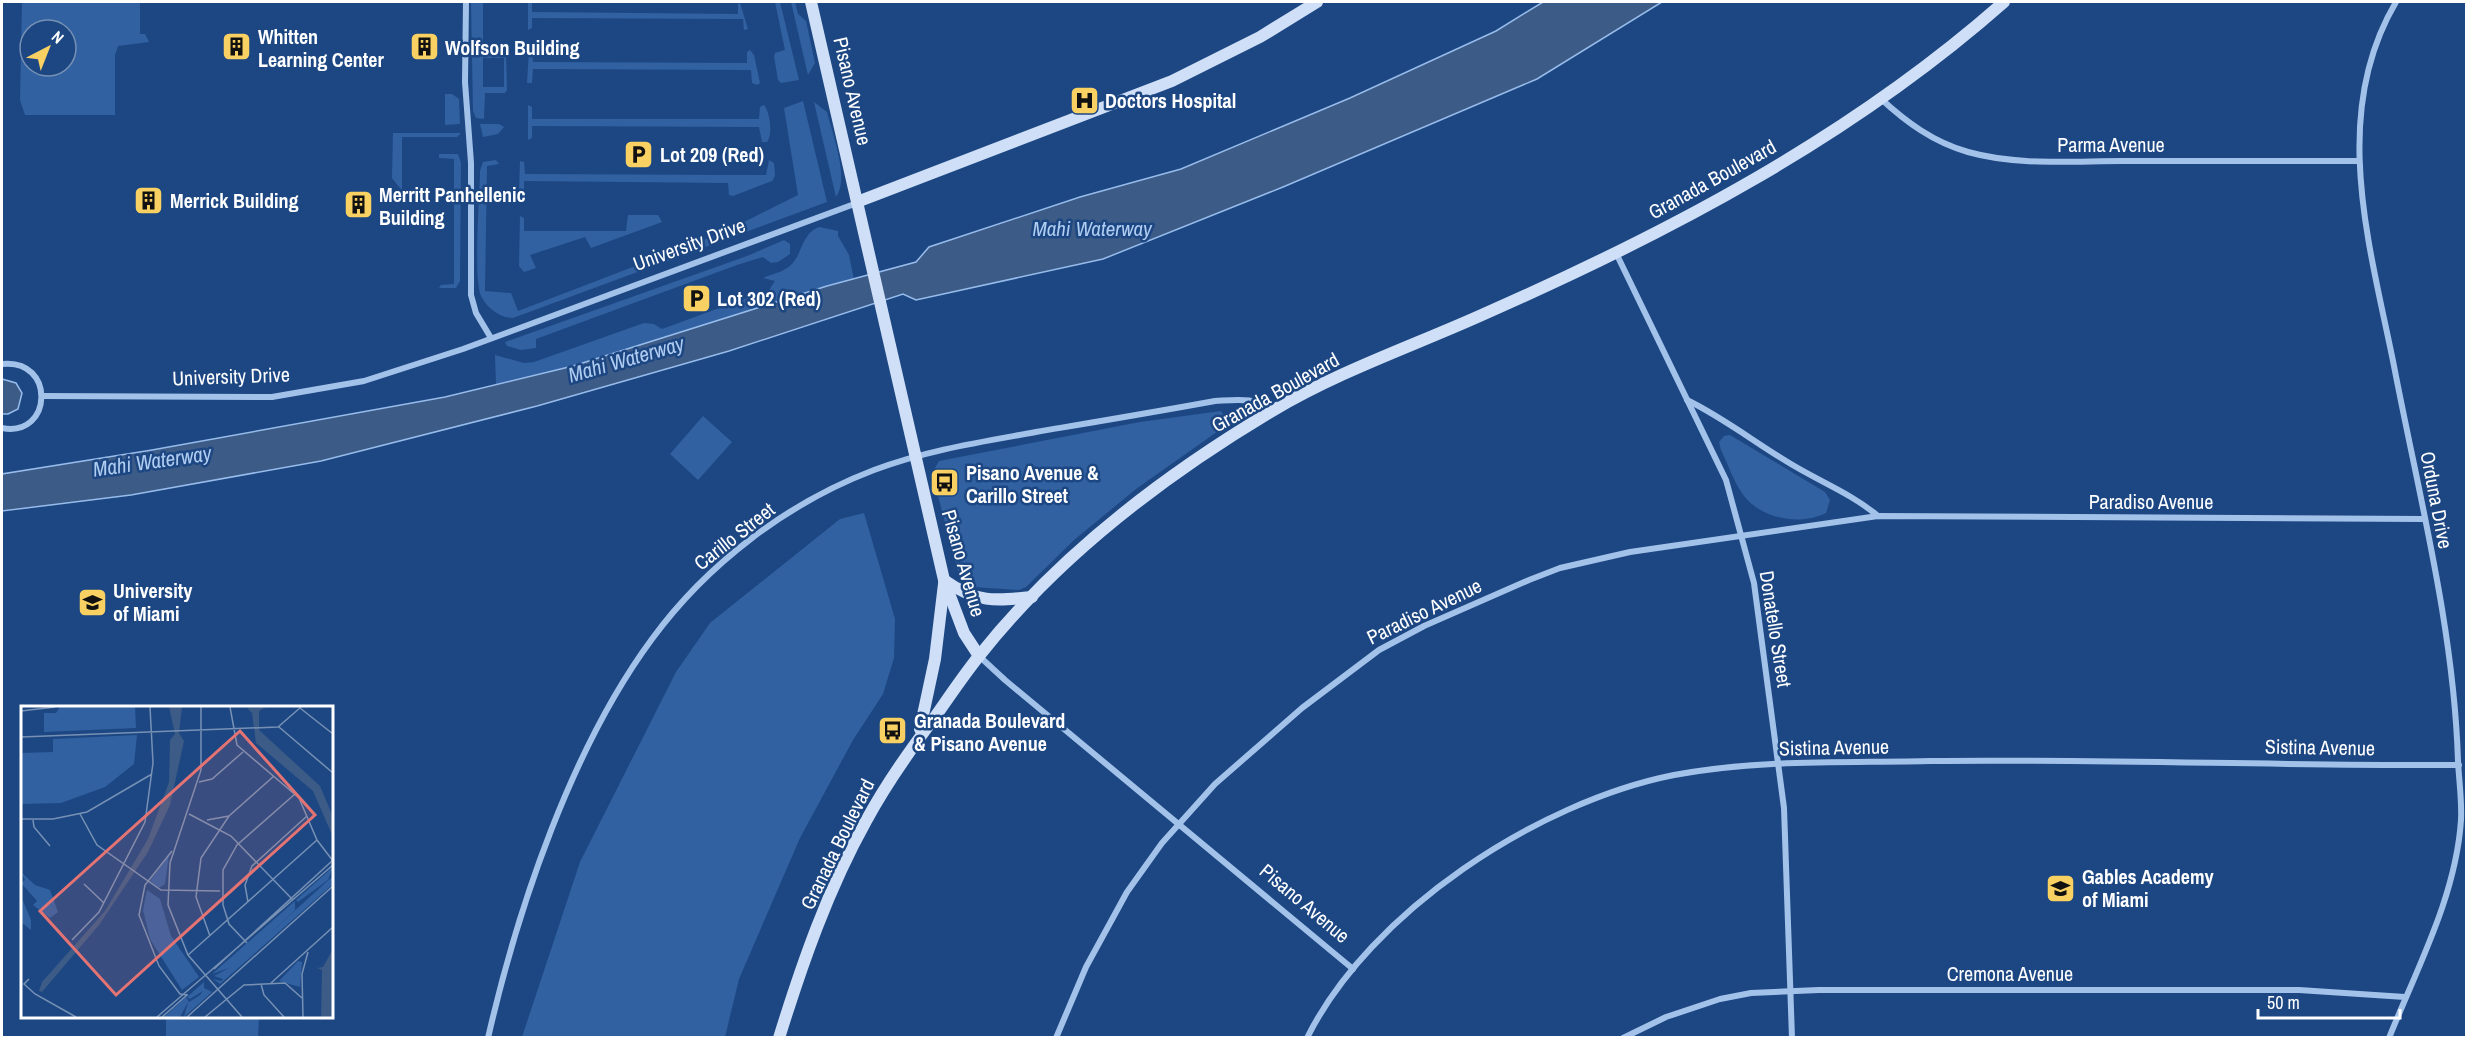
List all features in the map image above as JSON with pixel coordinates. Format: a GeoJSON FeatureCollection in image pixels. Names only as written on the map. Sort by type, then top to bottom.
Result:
{"type":"FeatureCollection","features":[{"type":"Feature","properties":{"kind":"street"},"geometry":{"type":"LineString","coordinates":[[466,2],[465,88],[471,163],[471,295],[476,313],[491,338]]}},
{"type":"Feature","properties":{"kind":"street","name":"Pisano Avenue"},"geometry":{"type":"LineString","coordinates":[[811,2],[945,580],[964,633],[979,656],[1005,680],[1353,969]]}},
{"type":"Feature","properties":{"kind":"street","name":"University Drive"},"geometry":{"type":"LineString","coordinates":[[42,396],[272,397],[322,390],[391,373],[857,202],[1172,81],[1260,37],[1317,2]]}},
{"type":"Feature","properties":{"kind":"street","name":"Granada Boulevard"},"geometry":{"type":"LineString","coordinates":[[779,1038],[814,934],[846,860],[876,804],[916,740],[979,656],[1032,597],[1089,542],[1148,494],[1274,410],[1341,376],[1483,315],[1616,253],[1736,191],[1880,99],[1960,39],[2004,2]]}},
{"type":"Feature","properties":{"kind":"street","name":"Orduna Drive"},"geometry":{"type":"LineString","coordinates":[[2389,1038],[2450,882],[2461,820],[2453,679],[2424,519],[2368,245],[2360,161],[2360,114],[2364,80],[2371,54],[2396,2]]}},
{"type":"Feature","properties":{"kind":"street","name":"Parma Avenue"},"geometry":{"type":"LineString","coordinates":[[1880,99],[1914,127],[1932,137],[1967,152],[1991,157],[2044,161],[2360,161]]}},
{"type":"Feature","properties":{"kind":"street","name":"Donatello Street"},"geometry":{"type":"LineString","coordinates":[[1616,253],[1726,480],[1743,534],[1754,583],[1784,808],[1791,1038]]}},
{"type":"Feature","properties":{"kind":"street"},"geometry":{"type":"LineString","coordinates":[[2,364],[25,367],[39,383],[42,396],[37,415],[29,423],[20,428],[2,428]]}},
{"type":"Feature","properties":{"kind":"street"},"geometry":{"type":"LineString","coordinates":[[1687,400],[1711,412],[1787,462],[1851,497],[1878,516]]}},
{"type":"Feature","properties":{"kind":"street","name":"Carillo Street"},"geometry":{"type":"LineString","coordinates":[[488,1038],[520,918],[552,829],[604,719],[652,639],[697,587],[756,535],[839,485],[917,456],[949,447],[1215,401],[1264,402],[1274,410]]}},
{"type":"Feature","properties":{"kind":"street","name":"Paradiso Avenue"},"geometry":{"type":"LineString","coordinates":[[1056,1038],[1086,967],[1112,917],[1147,862],[1179,823],[1250,751],[1354,666],[1403,636],[1560,568],[1630,552],[1878,516],[2424,519]]}},
{"type":"Feature","properties":{"kind":"street"},"geometry":{"type":"LineString","coordinates":[[916,740],[928,701],[945,580],[972,598],[1005,600],[1032,597]]}},
{"type":"Feature","properties":{"kind":"street","name":"Sistina Avenue"},"geometry":{"type":"LineString","coordinates":[[1307,1038],[1353,969],[1424,899],[1463,868],[1537,824],[1595,800],[1672,776],[1779,764],[2009,760],[2458,765]]}},
{"type":"Feature","properties":{"kind":"street","name":"Cremona Avenue"},"geometry":{"type":"LineString","coordinates":[[1623,1038],[1666,1017],[1720,999],[1751,993],[1789,991],[2299,990],[2405,998]]}},
{"type":"Feature","properties":{"kind":"shaded area"},"geometry":{"type":"Polygon","coordinates":[[[22,2],[140,2],[140,34],[145,34],[149,42],[118,46],[115,55],[115,115],[25,115],[20,100],[20,78],[78,78],[78,18],[22,18],[22,2]]]}},
{"type":"Feature","properties":{"kind":"shaded area"},"geometry":{"type":"Polygon","coordinates":[[[471,2],[483,2],[483,53],[506,53],[507,90],[505,93],[485,93],[484,119],[476,118],[473,111],[471,2]],[[483,58],[483,87],[504,87],[504,58],[483,58]]]}},
{"type":"Feature","properties":{"kind":"shaded area"},"geometry":{"type":"Polygon","coordinates":[[[528,2],[532,3],[532,12],[738,14],[740,3],[748,29],[744,30],[743,19],[532,18],[532,28],[528,30],[528,2]]]}},
{"type":"Feature","properties":{"kind":"shaded area"},"geometry":{"type":"Polygon","coordinates":[[[775,2],[780,2],[799,80],[781,83],[778,80],[774,56],[775,53],[785,50],[775,2]]]}},
{"type":"Feature","properties":{"kind":"shaded area"},"geometry":{"type":"Polygon","coordinates":[[[791,2],[795,2],[798,14],[806,21],[815,63],[808,75],[791,2]]]}},
{"type":"Feature","properties":{"kind":"shaded area"},"geometry":{"type":"Polygon","coordinates":[[[750,50],[754,55],[760,83],[757,85],[752,83],[751,70],[533,69],[532,83],[527,83],[529,51],[532,53],[533,62],[747,63],[747,52],[750,50]]]}},
{"type":"Feature","properties":{"kind":"shaded area"},"geometry":{"type":"Polygon","coordinates":[[[445,94],[452,94],[459,99],[460,124],[445,125],[445,94]]]}},
{"type":"Feature","properties":{"kind":"shaded area"},"geometry":{"type":"Polygon","coordinates":[[[803,101],[827,202],[513,318],[508,318],[490,308],[481,296],[477,255],[480,171],[483,162],[496,160],[499,164],[487,166],[485,291],[511,293],[518,311],[724,232],[798,195],[784,108],[803,101]]]}},
{"type":"Feature","properties":{"kind":"shaded area"},"geometry":{"type":"Polygon","coordinates":[[[814,102],[827,112],[839,156],[841,179],[836,197],[814,102]]]}},
{"type":"Feature","properties":{"kind":"shaded area"},"geometry":{"type":"Polygon","coordinates":[[[528,105],[532,107],[532,119],[759,119],[760,107],[764,105],[769,118],[770,134],[767,142],[762,142],[759,127],[532,126],[532,138],[528,140],[528,105]]]}},
{"type":"Feature","properties":{"kind":"shaded area"},"geometry":{"type":"Polygon","coordinates":[[[480,124],[499,124],[504,127],[498,134],[483,137],[480,124]]]}},
{"type":"Feature","properties":{"kind":"shaded area"},"geometry":{"type":"Polygon","coordinates":[[[393,133],[461,133],[457,137],[402,137],[402,191],[392,178],[393,133]]]}},
{"type":"Feature","properties":{"kind":"shaded area"},"geometry":{"type":"Polygon","coordinates":[[[439,154],[458,154],[461,163],[460,281],[456,288],[439,288],[441,285],[454,284],[454,159],[439,158],[439,154]]]}},
{"type":"Feature","properties":{"kind":"shaded area"},"geometry":{"type":"Polygon","coordinates":[[[769,160],[774,163],[775,176],[772,181],[733,196],[729,195],[728,183],[524,181],[524,193],[519,192],[520,161],[524,162],[525,174],[766,175],[769,160]]]}},
{"type":"Feature","properties":{"kind":"shaded area"},"geometry":{"type":"Polygon","coordinates":[[[628,215],[658,215],[662,222],[591,248],[585,237],[530,255],[536,268],[524,272],[519,266],[520,216],[524,218],[524,231],[626,231],[628,215]]]}},
{"type":"Feature","properties":{"kind":"shaded area"},"geometry":{"type":"Polygon","coordinates":[[[819,227],[838,231],[838,236],[849,255],[854,280],[827,286],[573,366],[496,385],[495,355],[524,363],[534,362],[644,323],[654,324],[662,329],[769,290],[775,281],[763,278],[790,266],[805,239],[819,227]]]}},
{"type":"Feature","properties":{"kind":"shaded area"},"geometry":{"type":"Polygon","coordinates":[[[784,240],[790,244],[790,254],[778,262],[771,263],[763,257],[737,265],[536,339],[536,348],[521,350],[507,346],[505,342],[747,256],[784,240]]]}},
{"type":"Feature","properties":{"kind":"shaded area"},"geometry":{"type":"Polygon","coordinates":[[[1221,411],[1225,417],[1221,429],[1136,489],[1074,540],[1026,587],[1019,590],[973,587],[959,575],[934,481],[934,470],[939,461],[1140,422],[1221,411]]]}},
{"type":"Feature","properties":{"kind":"shaded area"},"geometry":{"type":"Polygon","coordinates":[[[703,416],[732,442],[698,480],[670,454],[703,416]]]}},
{"type":"Feature","properties":{"kind":"shaded area"},"geometry":{"type":"Polygon","coordinates":[[[1730,435],[1825,492],[1830,500],[1826,513],[1805,519],[1782,518],[1771,515],[1752,504],[1737,485],[1721,450],[1719,442],[1724,436],[1730,435]]]}},
{"type":"Feature","properties":{"kind":"shaded area"},"geometry":{"type":"Polygon","coordinates":[[[864,513],[895,619],[894,658],[883,694],[853,740],[800,838],[739,979],[725,1037],[522,1037],[580,862],[676,672],[710,623],[840,519],[864,513]]]}},
{"type":"Feature","properties":{"kind":"shaded area"},"geometry":{"type":"Polygon","coordinates":[[[166,1018],[259,1018],[258,1037],[166,1037],[166,1018]]]}},
{"type":"Feature","properties":{"kind":"water","name":"Mahi Waterway"},"geometry":{"type":"Polygon","coordinates":[[[1543,2],[1662,2],[1537,79],[1283,187],[1103,259],[916,300],[903,294],[729,351],[537,406],[321,461],[131,495],[2,511],[2,474],[152,450],[445,397],[573,366],[827,286],[916,262],[929,247],[1080,197],[1181,169],[1350,98],[1496,31],[1543,2]]]}},
{"type":"Feature","properties":{"kind":"water"},"geometry":{"type":"Polygon","coordinates":[[[2,379],[16,383],[22,393],[18,409],[8,414],[2,414],[2,379]]]}},
{"type":"Feature","properties":{"kind":"place","name":"Whitten Learning Center"},"geometry":{"type":"Point","coordinates":[237,47]}},
{"type":"Feature","properties":{"kind":"place","name":"Wolfson Building"},"geometry":{"type":"Point","coordinates":[424,47]}},
{"type":"Feature","properties":{"kind":"place","name":"Doctors Hospital"},"geometry":{"type":"Point","coordinates":[1084,100]}},
{"type":"Feature","properties":{"kind":"place","name":"Lot 209 (Red)"},"geometry":{"type":"Point","coordinates":[639,154]}},
{"type":"Feature","properties":{"kind":"place","name":"Merrick Building"},"geometry":{"type":"Point","coordinates":[149,200]}},
{"type":"Feature","properties":{"kind":"place","name":"Merritt Panhellenic Building"},"geometry":{"type":"Point","coordinates":[358,205]}},
{"type":"Feature","properties":{"kind":"place","name":"Lot 302 (Red)"},"geometry":{"type":"Point","coordinates":[696,298]}},
{"type":"Feature","properties":{"kind":"place","name":"Pisano Avenue & Carillo Street"},"geometry":{"type":"Point","coordinates":[945,483]}},
{"type":"Feature","properties":{"kind":"place","name":"University of Miami"},"geometry":{"type":"Point","coordinates":[92,602]}},
{"type":"Feature","properties":{"kind":"place","name":"Granada Boulevard & Pisano Avenue"},"geometry":{"type":"Point","coordinates":[893,731]}},
{"type":"Feature","properties":{"kind":"place","name":"Gables Academy of Miami"},"geometry":{"type":"Point","coordinates":[2061,888]}}]}
